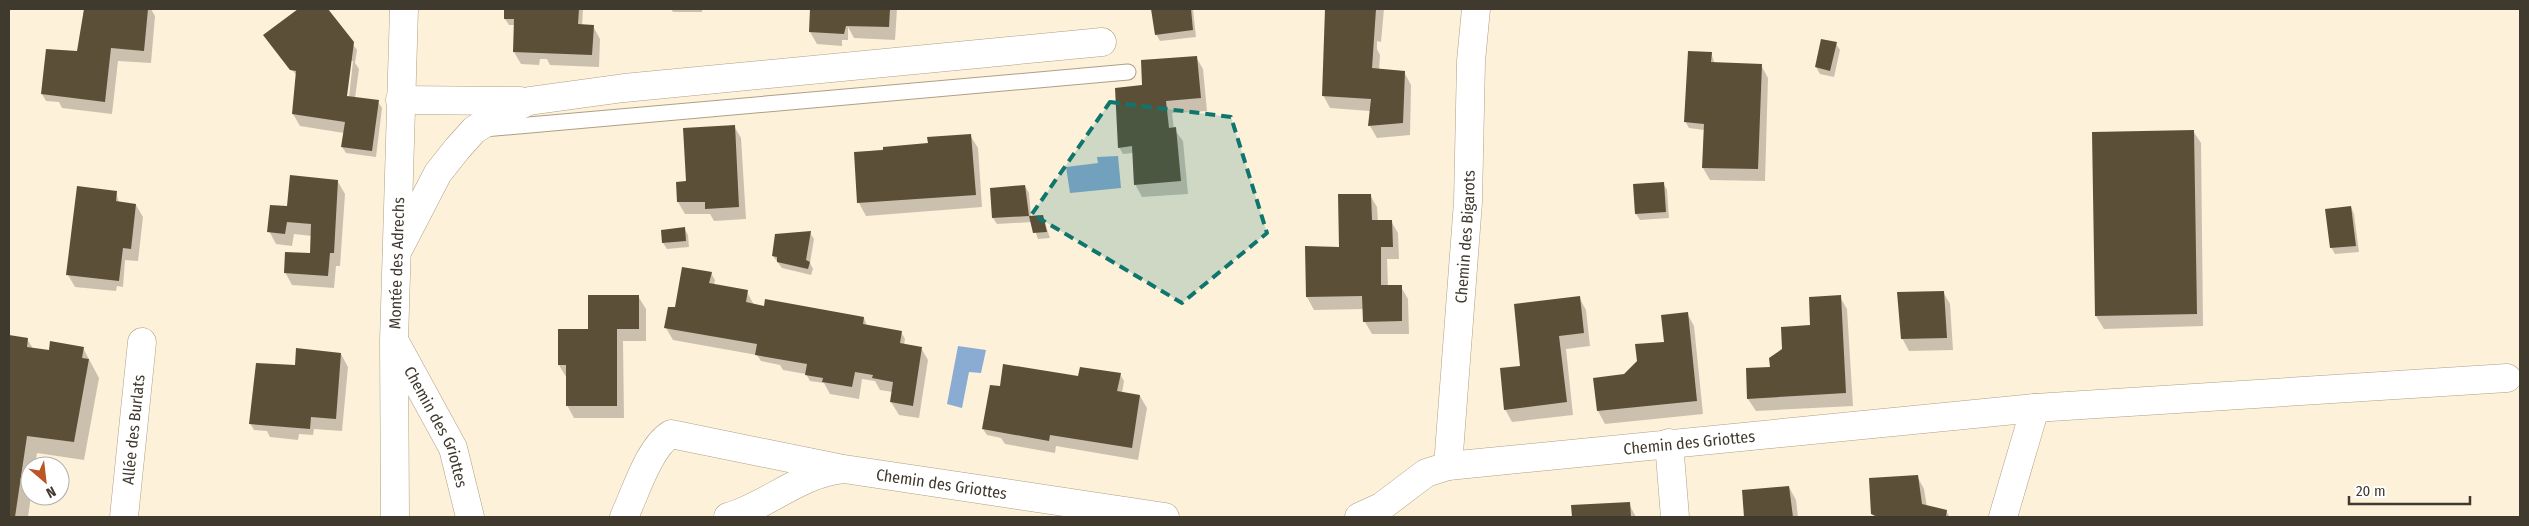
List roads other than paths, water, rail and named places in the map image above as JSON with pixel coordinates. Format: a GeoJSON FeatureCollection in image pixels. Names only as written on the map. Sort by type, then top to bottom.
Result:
{"type":"FeatureCollection","features":[{"type":"Feature","properties":{"kind":"street","name":"Montée des Adrechs"},"geometry":{"type":"LineString","coordinates":[[395,517],[394,341],[404,9]]}},
{"type":"Feature","properties":{"kind":"street","name":"Chemin des Bigarots"},"geometry":{"type":"LineString","coordinates":[[1448,466],[1468,202],[1472,44],[1476,9]]}},
{"type":"Feature","properties":{"kind":"street"},"geometry":{"type":"LineString","coordinates":[[400,100],[479,103],[529,101],[624,88],[1102,42]]}},
{"type":"Feature","properties":{"kind":"street"},"geometry":{"type":"LineString","coordinates":[[397,252],[438,173],[474,130],[500,114],[529,101]]}},
{"type":"Feature","properties":{"kind":"street","name":"Chemin des Griottes"},"geometry":{"type":"LineString","coordinates":[[394,341],[453,448],[470,517]]}},
{"type":"Feature","properties":{"kind":"street","name":"Allée des Burlats"},"geometry":{"type":"LineString","coordinates":[[124,517],[142,342]]}},
{"type":"Feature","properties":{"kind":"street","name":"Chemin des Griottes"},"geometry":{"type":"LineString","coordinates":[[1375,514],[1426,473],[1448,466],[2035,408],[2507,378]]}},
{"type":"Feature","properties":{"kind":"street"},"geometry":{"type":"LineString","coordinates":[[2004,517],[2035,408]]}},
{"type":"Feature","properties":{"kind":"street"},"geometry":{"type":"LineString","coordinates":[[624,517],[654,450],[664,438],[671,434],[844,470]]}},
{"type":"Feature","properties":{"kind":"street"},"geometry":{"type":"LineString","coordinates":[[1669,443],[1675,517]]}},
{"type":"Feature","properties":{"kind":"street","name":"Chemin des Griottes"},"geometry":{"type":"LineString","coordinates":[[728,517],[747,510],[818,473],[844,470],[1165,517]]}},
{"type":"Feature","properties":{"kind":"lane"},"geometry":{"type":"LineString","coordinates":[[474,130],[1128,72]]}},
{"type":"Feature","properties":{"kind":"water"},"geometry":{"type":"Polygon","coordinates":[[[1118,156],[1121,188],[1070,193],[1066,167],[1098,163],[1097,157],[1118,156]]]}},
{"type":"Feature","properties":{"kind":"water"},"geometry":{"type":"Polygon","coordinates":[[[958,346],[986,350],[981,373],[969,372],[962,408],[947,404],[958,346]]]}}]}
